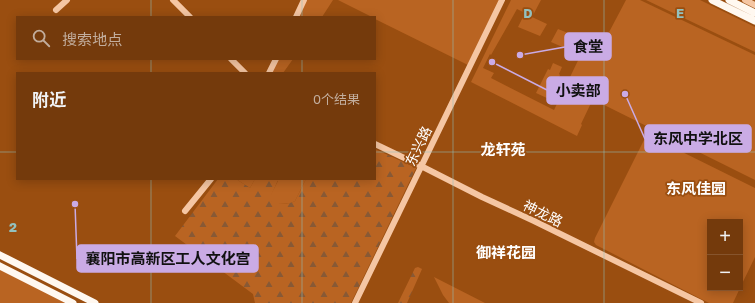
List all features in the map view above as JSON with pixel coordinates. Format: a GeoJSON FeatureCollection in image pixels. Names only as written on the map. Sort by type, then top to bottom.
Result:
{"type":"FeatureCollection","features":[{"type":"Feature","properties":{"kind":"main road"},"geometry":{"type":"LineString","coordinates":[[712,0],[755,21]]}},
{"type":"Feature","properties":{"kind":"main road"},"geometry":{"type":"LineString","coordinates":[[729,0],[755,13]]}},
{"type":"Feature","properties":{"kind":"main road"},"geometry":{"type":"LineString","coordinates":[[0,255],[95,303]]}},
{"type":"Feature","properties":{"kind":"main road"},"geometry":{"type":"LineString","coordinates":[[0,266],[74,303]]}},
{"type":"Feature","properties":{"kind":"street"},"geometry":{"type":"LineString","coordinates":[[56,10],[67,0]]}},
{"type":"Feature","properties":{"kind":"street"},"geometry":{"type":"LineString","coordinates":[[173,0],[189,16]]}},
{"type":"Feature","properties":{"kind":"street"},"geometry":{"type":"LineString","coordinates":[[296,16],[304,0]]}},
{"type":"Feature","properties":{"kind":"street","name":"东兴路"},"geometry":{"type":"LineString","coordinates":[[355,303],[502,0]]}},
{"type":"Feature","properties":{"kind":"street"},"geometry":{"type":"LineString","coordinates":[[745,0],[755,5]]}},
{"type":"Feature","properties":{"kind":"street"},"geometry":{"type":"LineString","coordinates":[[232,60],[244,72]]}},
{"type":"Feature","properties":{"kind":"street"},"geometry":{"type":"LineString","coordinates":[[270,72],[276,60]]}},
{"type":"Feature","properties":{"kind":"street","name":"神龙路"},"geometry":{"type":"LineString","coordinates":[[376,144],[701,303]]}},
{"type":"Feature","properties":{"kind":"street"},"geometry":{"type":"LineString","coordinates":[[185,212],[210,180]]}},
{"type":"Feature","properties":{"kind":"green space"},"geometry":{"type":"Polygon","coordinates":[[[304,0],[333,0],[323,16],[296,16],[304,0]]]}},
{"type":"Feature","properties":{"kind":"green space"},"geometry":{"type":"Polygon","coordinates":[[[338,0],[502,0],[470,66],[376,19],[376,16],[370,16],[338,0]]]}},
{"type":"Feature","properties":{"kind":"green space"},"geometry":{"type":"Polygon","coordinates":[[[511,0],[541,0],[532,17],[547,24],[540,36],[518,27],[525,13],[517,9],[483,68],[494,73],[491,78],[554,110],[587,42],[607,36],[626,0],[640,0],[755,55],[755,180],[572,89],[571,92],[591,103],[577,136],[471,82],[511,0]]]}},
{"type":"Feature","properties":{"kind":"green space"},"geometry":{"type":"Polygon","coordinates":[[[646,0],[700,0],[755,27],[755,52],[646,0]]]}},
{"type":"Feature","properties":{"kind":"green space"},"geometry":{"type":"Polygon","coordinates":[[[558,29],[573,35],[567,49],[551,42],[558,29]]]}},
{"type":"Feature","properties":{"kind":"green space"},"geometry":{"type":"Polygon","coordinates":[[[276,60],[292,60],[284,72],[270,72],[276,60]]]}},
{"type":"Feature","properties":{"kind":"green space"},"geometry":{"type":"Polygon","coordinates":[[[553,63],[562,67],[549,99],[536,93],[548,69],[550,70],[553,63]]]}},
{"type":"Feature","properties":{"kind":"green space"},"geometry":{"type":"Polygon","coordinates":[[[647,135],[650,136],[755,188],[755,257],[743,282],[743,219],[707,219],[707,291],[739,291],[733,303],[709,303],[596,245],[594,242],[647,135]]]}},
{"type":"Feature","properties":{"kind":"green space"},"geometry":{"type":"Polygon","coordinates":[[[376,149],[416,168],[351,303],[255,303],[253,294],[175,236],[217,180],[238,180],[250,188],[254,180],[278,180],[269,200],[278,203],[289,203],[295,201],[306,180],[376,180],[376,149]]]}},
{"type":"Feature","properties":{"kind":"green space"},"geometry":{"type":"Polygon","coordinates":[[[238,180],[254,180],[250,188],[238,180]]]}},
{"type":"Feature","properties":{"kind":"green space"},"geometry":{"type":"Polygon","coordinates":[[[276,180],[306,180],[295,201],[291,203],[275,204],[268,200],[278,181],[276,180]]]}},
{"type":"Feature","properties":{"kind":"green space"},"geometry":{"type":"Polygon","coordinates":[[[0,266],[73,303],[0,303],[0,266]]]}},
{"type":"Feature","properties":{"kind":"green space"},"geometry":{"type":"Polygon","coordinates":[[[418,267],[422,269],[407,303],[398,303],[415,268],[418,267]]]}},
{"type":"Feature","properties":{"kind":"green space"},"geometry":{"type":"Polygon","coordinates":[[[434,277],[485,303],[449,303],[434,277]]]}},
{"type":"Feature","properties":{"kind":"place","name":"食堂"},"geometry":{"type":"Point","coordinates":[520,55]}},
{"type":"Feature","properties":{"kind":"place","name":"小卖部"},"geometry":{"type":"Point","coordinates":[492,62]}},
{"type":"Feature","properties":{"kind":"place","name":"东风中学北区"},"geometry":{"type":"Point","coordinates":[625,94]}},
{"type":"Feature","properties":{"kind":"place","name":"襄阳市高新区工人文化宫"},"geometry":{"type":"Point","coordinates":[75,204]}},
{"type":"Feature","properties":{"kind":"district","name":"龙轩苑"},"geometry":{"type":"Point","coordinates":[503,149]}},
{"type":"Feature","properties":{"kind":"district","name":"东风佳园"},"geometry":{"type":"Point","coordinates":[696,188]}},
{"type":"Feature","properties":{"kind":"district","name":"御祥花园"},"geometry":{"type":"Point","coordinates":[506,252]}}]}
